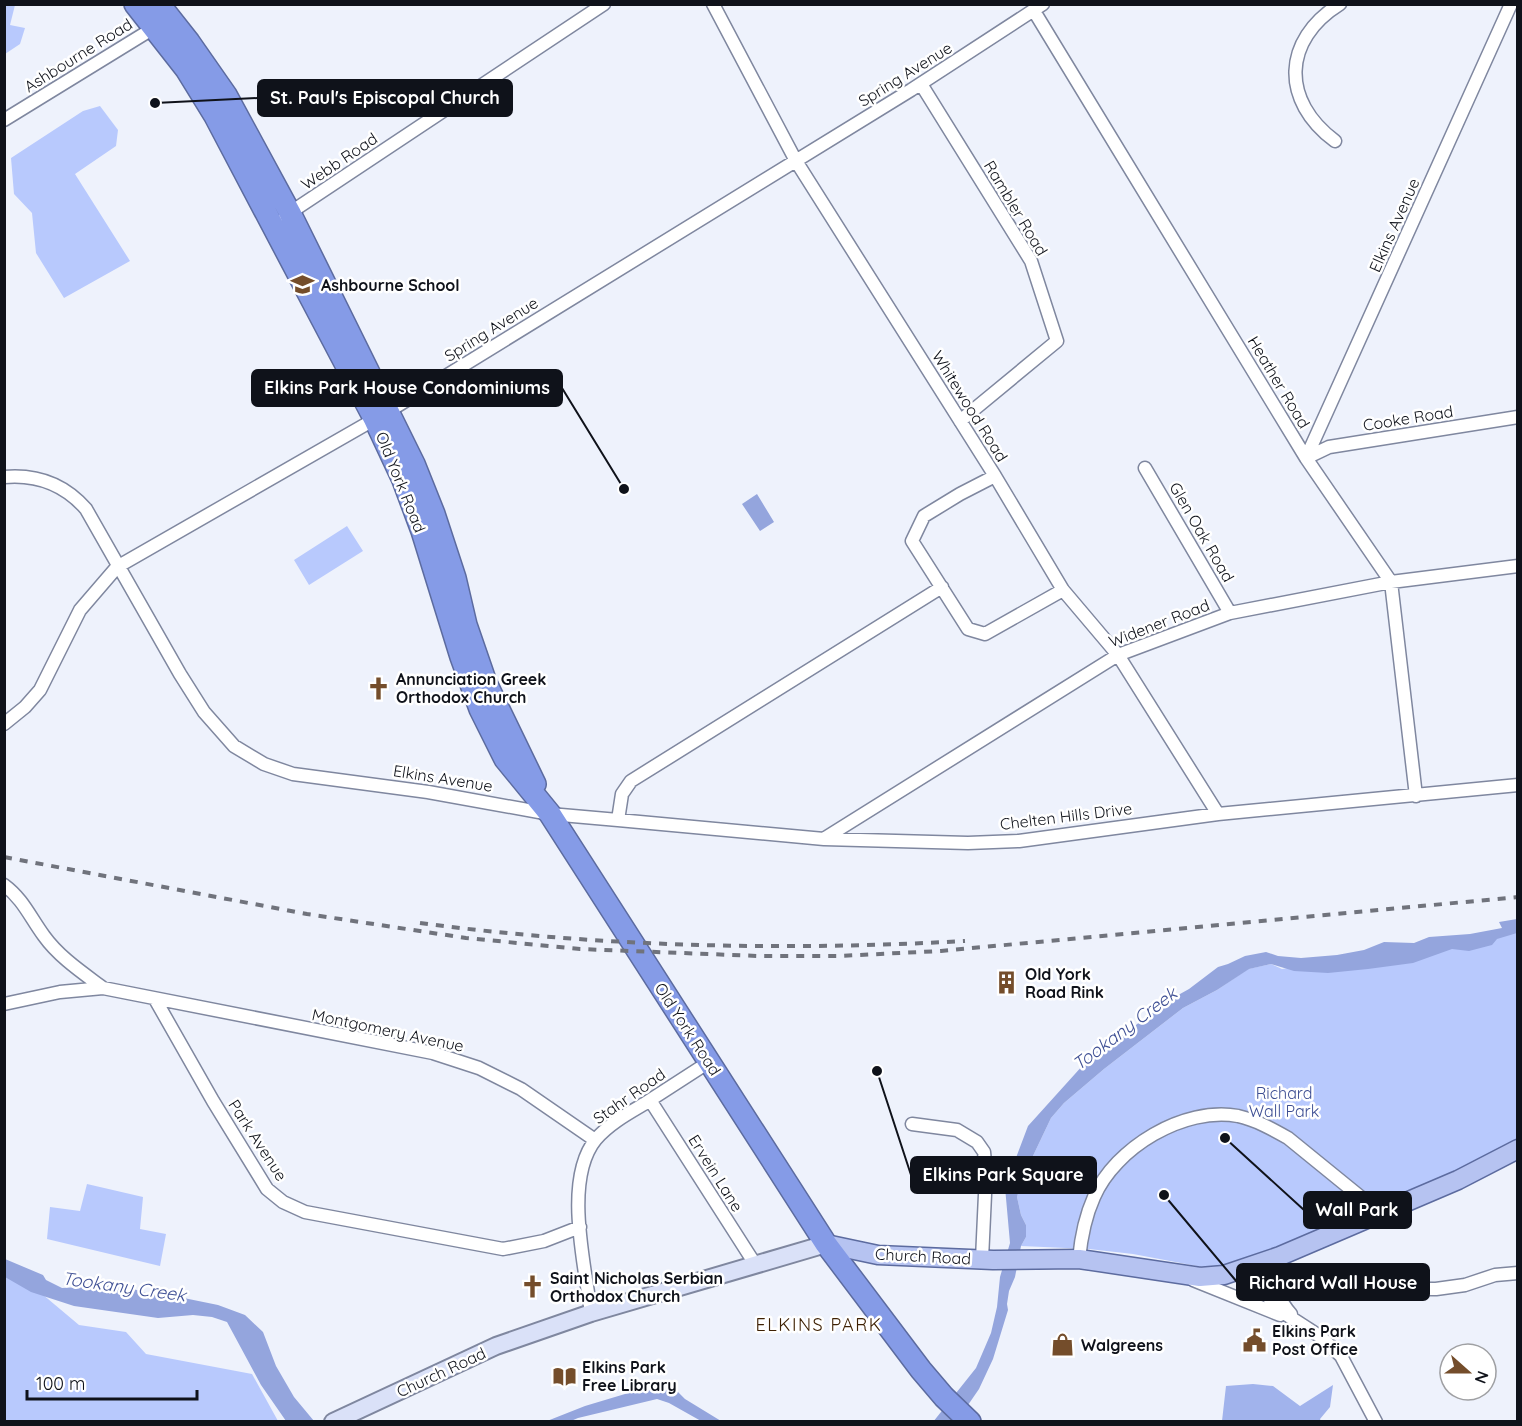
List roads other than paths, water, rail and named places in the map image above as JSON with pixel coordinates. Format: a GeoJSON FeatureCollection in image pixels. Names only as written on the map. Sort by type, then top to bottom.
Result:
{"type":"FeatureCollection","features":[{"type":"Feature","properties":{"kind":"highway","name":"Old York Road"},"geometry":{"type":"LineString","coordinates":[[135,4],[160,16],[226,95],[290,213],[382,415],[422,531],[461,657],[480,709],[505,759],[550,814],[826,1244],[855,1301],[889,1353],[918,1388],[953,1413]]}},
{"type":"Feature","properties":{"kind":"highway","name":"Old York Road"},"geometry":{"type":"LineString","coordinates":[[160,16],[186,69],[215,116],[270,223],[382,415]]}},
{"type":"Feature","properties":{"kind":"main road","name":"Church Road"},"geometry":{"type":"LineString","coordinates":[[826,1244],[878,1255],[1029,1260],[1079,1259],[1200,1276],[1224,1275],[1261,1262],[1458,1180],[1518,1149]]}},
{"type":"Feature","properties":{"kind":"street","name":"Webb Road"},"geometry":{"type":"LineString","coordinates":[[270,223],[290,213],[604,4]]}},
{"type":"Feature","properties":{"kind":"street","name":"Whitewood Road"},"geometry":{"type":"LineString","coordinates":[[713,4],[796,161],[995,476],[1063,590],[1118,655],[1218,814]]}},
{"type":"Feature","properties":{"kind":"street"},"geometry":{"type":"LineString","coordinates":[[1335,141],[1316,124],[1305,106],[1297,91],[1296,69],[1297,56],[1309,31],[1323,15],[1340,4]]}},
{"type":"Feature","properties":{"kind":"street","name":"Elkins Avenue"},"geometry":{"type":"LineString","coordinates":[[1306,458],[1511,4]]}},
{"type":"Feature","properties":{"kind":"street","name":"Spring Avenue"},"geometry":{"type":"LineString","coordinates":[[4,724],[25,708],[40,690],[80,610],[117,567],[382,415],[921,84],[1038,8]]}},
{"type":"Feature","properties":{"kind":"street","name":"Heather Road"},"geometry":{"type":"LineString","coordinates":[[1038,8],[1306,458],[1391,582],[1416,796]]}},
{"type":"Feature","properties":{"kind":"street","name":"Ashbourne Road"},"geometry":{"type":"LineString","coordinates":[[4,120],[160,16]]}},
{"type":"Feature","properties":{"kind":"street","name":"Rambler Road"},"geometry":{"type":"LineString","coordinates":[[921,84],[1031,261],[1057,341],[960,421]]}},
{"type":"Feature","properties":{"kind":"street","name":"Cooke Road"},"geometry":{"type":"LineString","coordinates":[[1306,458],[1329,447],[1518,417]]}},
{"type":"Feature","properties":{"kind":"street","name":"Glen Oak Road"},"geometry":{"type":"LineString","coordinates":[[1145,468],[1230,614]]}},
{"type":"Feature","properties":{"kind":"street","name":"Elkins Avenue"},"geometry":{"type":"LineString","coordinates":[[4,477],[16,476],[48,482],[75,497],[86,509],[117,567],[204,712],[234,746],[264,764],[293,774],[428,792],[550,814],[618,820]]}},
{"type":"Feature","properties":{"kind":"street"},"geometry":{"type":"LineString","coordinates":[[995,476],[924,516],[912,541],[969,629],[985,634],[1063,590]]}},
{"type":"Feature","properties":{"kind":"street","name":"Widener Road"},"geometry":{"type":"LineString","coordinates":[[824,839],[1118,655],[1230,614],[1391,582],[1518,566]]}},
{"type":"Feature","properties":{"kind":"street"},"geometry":{"type":"LineString","coordinates":[[618,820],[622,794],[632,781],[942,587]]}},
{"type":"Feature","properties":{"kind":"street","name":"Chelten Hills Drive"},"geometry":{"type":"LineString","coordinates":[[618,820],[824,839],[968,843],[1019,841],[1218,814],[1518,785]]}},
{"type":"Feature","properties":{"kind":"street"},"geometry":{"type":"LineString","coordinates":[[4,885],[15,893],[26,906],[45,937],[72,964],[103,988]]}},
{"type":"Feature","properties":{"kind":"street"},"geometry":{"type":"LineString","coordinates":[[4,1004],[60,992],[103,988],[155,999]]}},
{"type":"Feature","properties":{"kind":"street","name":"Montgomery Avenue"},"geometry":{"type":"LineString","coordinates":[[155,999],[433,1053],[479,1068],[521,1089],[595,1140]]}},
{"type":"Feature","properties":{"kind":"street","name":"Park Avenue"},"geometry":{"type":"LineString","coordinates":[[155,999],[213,1101],[267,1189],[283,1202],[305,1212],[503,1249],[544,1241],[580,1227]]}},
{"type":"Feature","properties":{"kind":"street","name":"Stahr Road"},"geometry":{"type":"LineString","coordinates":[[591,1312],[580,1227],[579,1187],[583,1161],[595,1140],[610,1125],[709,1062]]}},
{"type":"Feature","properties":{"kind":"street","name":"Ervein Lane"},"geometry":{"type":"LineString","coordinates":[[650,1100],[755,1264]]}},
{"type":"Feature","properties":{"kind":"street"},"geometry":{"type":"LineString","coordinates":[[1079,1259],[1083,1227],[1094,1195],[1113,1168],[1148,1138],[1164,1128],[1194,1117],[1238,1116],[1266,1126],[1288,1138],[1379,1212]]}},
{"type":"Feature","properties":{"kind":"street"},"geometry":{"type":"LineString","coordinates":[[912,1124],[957,1130],[977,1142],[984,1152],[988,1259]]}},
{"type":"Feature","properties":{"kind":"street","name":"Church Road"},"geometry":{"type":"LineString","coordinates":[[333,1422],[496,1346],[591,1312],[826,1244]]}},
{"type":"Feature","properties":{"kind":"street"},"geometry":{"type":"LineString","coordinates":[[1261,1262],[1272,1294],[1298,1321],[1321,1337],[1341,1356],[1376,1422]]}},
{"type":"Feature","properties":{"kind":"street"},"geometry":{"type":"LineString","coordinates":[[1175,1273],[1298,1321]]}},
{"type":"Feature","properties":{"kind":"street"},"geometry":{"type":"LineString","coordinates":[[1272,1294],[1287,1288],[1436,1289],[1466,1285],[1495,1275],[1518,1273]]}},
{"type":"Feature","properties":{"kind":"water"},"geometry":{"type":"Polygon","coordinates":[[[757,494],[774,522],[760,531],[742,504],[757,494]]]}},
{"type":"Feature","properties":{"kind":"water"},"geometry":{"type":"Polygon","coordinates":[[[1517,919],[1517,933],[1497,939],[1492,945],[1469,951],[1452,949],[1413,963],[1328,973],[1294,971],[1271,964],[1249,969],[1217,990],[1183,1008],[1064,1103],[1051,1118],[1022,1179],[1017,1197],[1026,1225],[1026,1237],[1021,1246],[1015,1277],[1009,1291],[1008,1310],[993,1359],[979,1389],[957,1421],[933,1422],[976,1368],[991,1333],[1000,1277],[1010,1243],[1005,1187],[1028,1126],[1093,1054],[1218,967],[1245,956],[1266,952],[1278,956],[1301,958],[1337,955],[1364,950],[1384,942],[1414,943],[1429,937],[1470,934],[1502,928],[1499,922],[1517,919]]]}},
{"type":"Feature","properties":{"kind":"water","name":"Tookany Creek"},"geometry":{"type":"Polygon","coordinates":[[[5,1259],[43,1275],[46,1280],[62,1288],[121,1285],[149,1294],[169,1295],[218,1305],[245,1315],[263,1332],[276,1366],[294,1397],[314,1421],[286,1421],[261,1385],[227,1322],[212,1317],[193,1315],[158,1318],[74,1306],[31,1292],[5,1277],[5,1259]]]}},
{"type":"Feature","properties":{"kind":"water"},"geometry":{"type":"Polygon","coordinates":[[[655,1385],[676,1390],[685,1399],[721,1421],[701,1421],[657,1399],[571,1421],[547,1421],[585,1406],[655,1385]]]}},
{"type":"Feature","properties":{"kind":"railway"},"geometry":{"type":"LineString","coordinates":[[4,857],[307,914],[466,938],[580,949],[759,956],[838,956],[941,951],[1518,897]]}},
{"type":"Feature","properties":{"kind":"railway"},"geometry":{"type":"LineString","coordinates":[[420,923],[556,937],[692,945],[829,946],[965,941]]}},
{"type":"Feature","properties":{"kind":"place","name":"St. Paul's Episcopal Church"},"geometry":{"type":"Point","coordinates":[155,103]}},
{"type":"Feature","properties":{"kind":"place","name":"Ashbourne School"},"geometry":{"type":"Point","coordinates":[303,285]}},
{"type":"Feature","properties":{"kind":"place","name":"Elkins Park House Condominiums"},"geometry":{"type":"Point","coordinates":[624,489]}},
{"type":"Feature","properties":{"kind":"place","name":"Annunciation Greek Orthodox Church"},"geometry":{"type":"Point","coordinates":[378,688]}},
{"type":"Feature","properties":{"kind":"place","name":"Old York Road Rink"},"geometry":{"type":"Point","coordinates":[1007,983]}},
{"type":"Feature","properties":{"kind":"place","name":"Elkins Park Square"},"geometry":{"type":"Point","coordinates":[877,1071]}},
{"type":"Feature","properties":{"kind":"place","name":"Wall Park"},"geometry":{"type":"Point","coordinates":[1225,1138]}},
{"type":"Feature","properties":{"kind":"place","name":"Richard Wall House"},"geometry":{"type":"Point","coordinates":[1164,1195]}},
{"type":"Feature","properties":{"kind":"place","name":"Saint Nicholas Serbian Orthodox Church"},"geometry":{"type":"Point","coordinates":[532,1287]}},
{"type":"Feature","properties":{"kind":"place","name":"Elkins Park Post Office"},"geometry":{"type":"Point","coordinates":[1254,1340]}},
{"type":"Feature","properties":{"kind":"place","name":"Walgreens"},"geometry":{"type":"Point","coordinates":[1063,1345]}},
{"type":"Feature","properties":{"kind":"place","name":"Elkins Park Free Library"},"geometry":{"type":"Point","coordinates":[564,1376]}},
{"type":"Feature","properties":{"kind":"district","name":"ELKINS PARK"},"geometry":{"type":"Point","coordinates":[819,1325]}},
{"type":"Feature","properties":{"kind":"park label","name":"Richard Wall Park"},"geometry":{"type":"Point","coordinates":[1284,1102]}}]}
